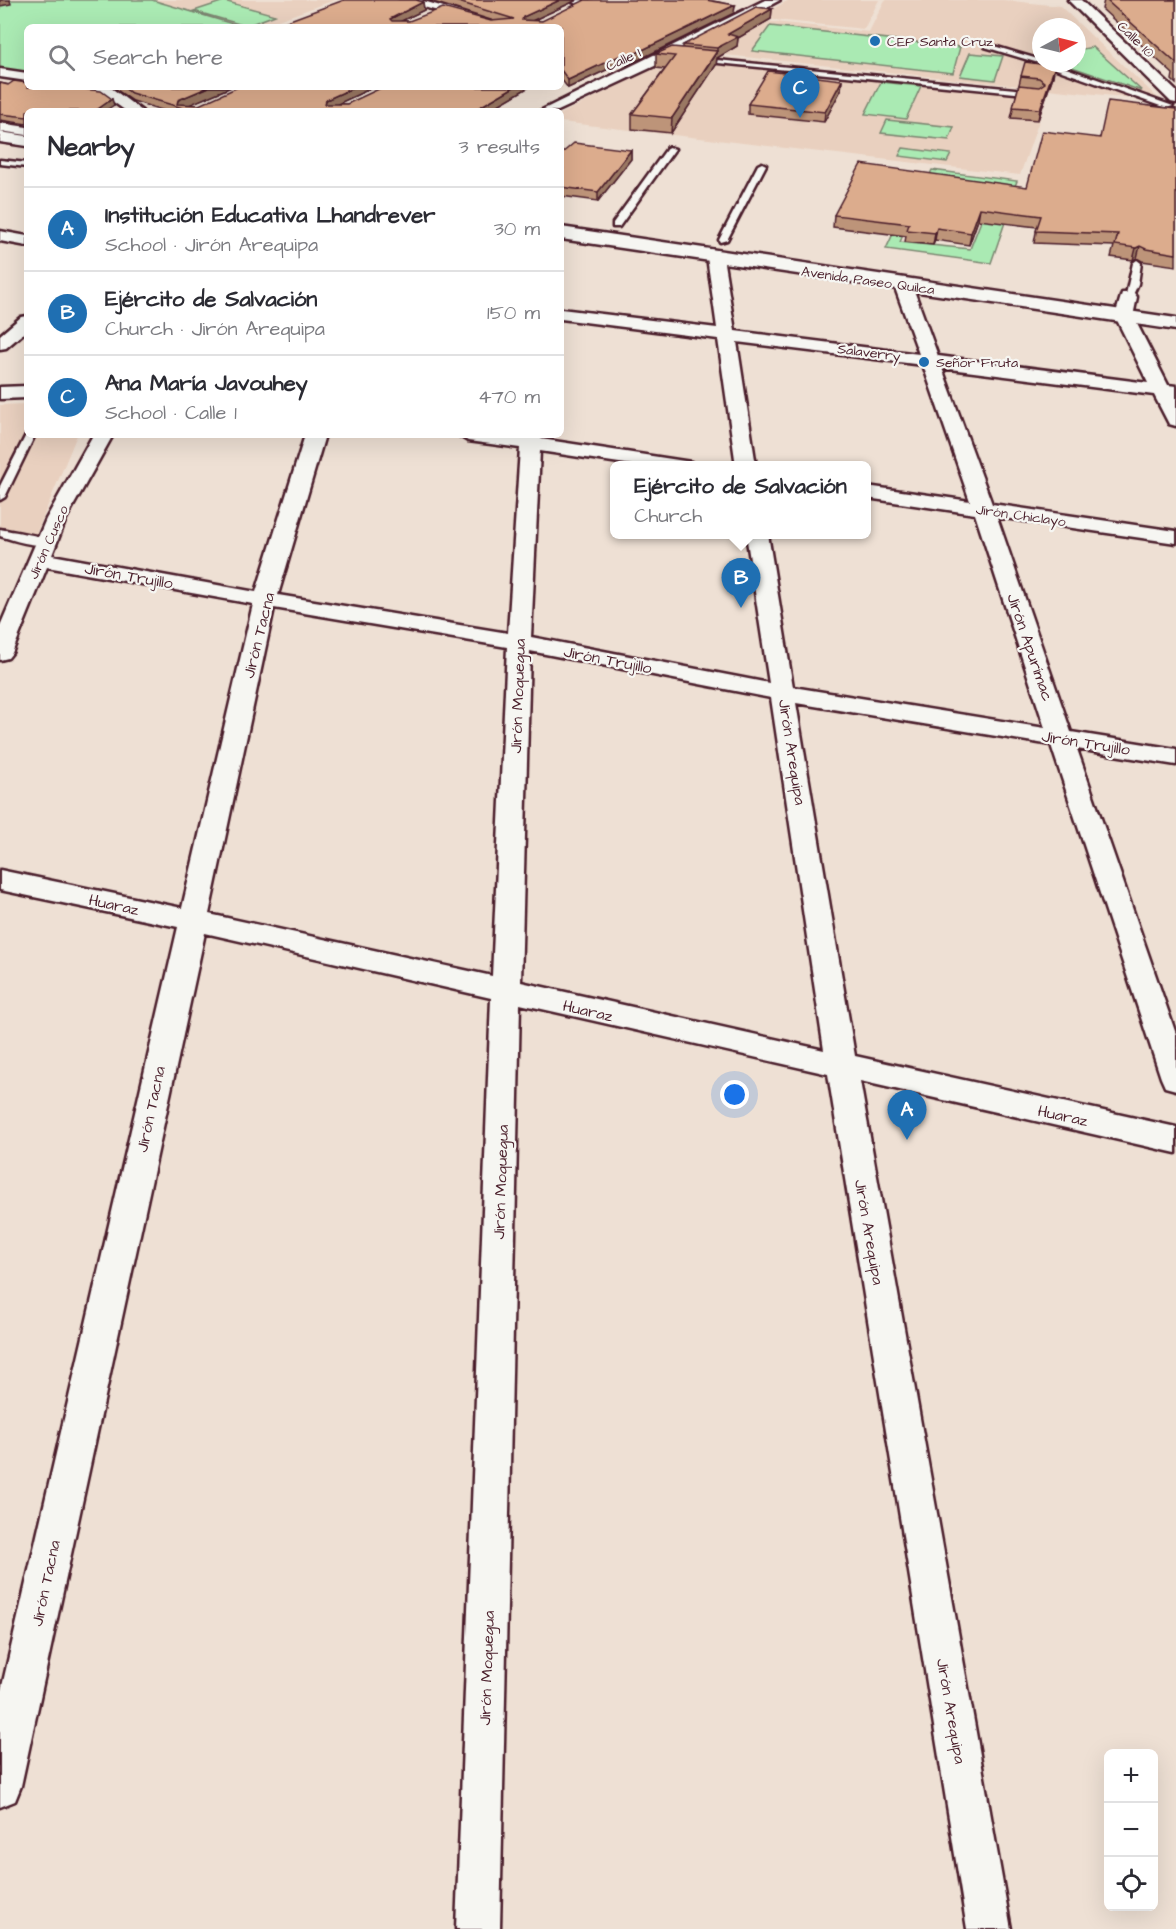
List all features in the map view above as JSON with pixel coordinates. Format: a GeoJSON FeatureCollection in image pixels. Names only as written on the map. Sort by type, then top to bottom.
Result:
{"type":"FeatureCollection","features":[{"type":"Feature","properties":{"kind":"main road"},"geometry":{"type":"LineString","coordinates":[[0,137],[24,141]]}},
{"type":"Feature","properties":{"kind":"main road"},"geometry":{"type":"LineString","coordinates":[[0,153],[24,156]]}},
{"type":"Feature","properties":{"kind":"main road","name":"Avenida Paseo Quilca"},"geometry":{"type":"LineString","coordinates":[[564,217],[616,225],[903,285],[1133,304]]}},
{"type":"Feature","properties":{"kind":"main road","name":"Avenida Paseo Quilca"},"geometry":{"type":"LineString","coordinates":[[564,234],[719,248],[1058,287]]}},
{"type":"Feature","properties":{"kind":"main road","name":"Avenida Paseo Quilca"},"geometry":{"type":"LineString","coordinates":[[1105,294],[1176,324]]}},
{"type":"Feature","properties":{"kind":"street"},"geometry":{"type":"LineString","coordinates":[[406,0],[495,24]]}},
{"type":"Feature","properties":{"kind":"street","name":"Calle 1"},"geometry":{"type":"LineString","coordinates":[[554,108],[671,57],[774,0]]}},
{"type":"Feature","properties":{"kind":"street"},"geometry":{"type":"LineString","coordinates":[[1076,2],[1100,4]]}},
{"type":"Feature","properties":{"kind":"street","name":"Calle 10"},"geometry":{"type":"LineString","coordinates":[[1076,2],[1172,103]]}},
{"type":"Feature","properties":{"kind":"street"},"geometry":{"type":"LineString","coordinates":[[421,18],[442,10]]}},
{"type":"Feature","properties":{"kind":"street"},"geometry":{"type":"LineString","coordinates":[[0,73],[24,77]]}},
{"type":"Feature","properties":{"kind":"street"},"geometry":{"type":"LineString","coordinates":[[110,90],[131,108]]}},
{"type":"Feature","properties":{"kind":"street"},"geometry":{"type":"LineString","coordinates":[[0,128],[24,131]]}},
{"type":"Feature","properties":{"kind":"street"},"geometry":{"type":"LineString","coordinates":[[0,236],[24,240]]}},
{"type":"Feature","properties":{"kind":"street"},"geometry":{"type":"LineString","coordinates":[[719,248],[726,334],[745,461]]}},
{"type":"Feature","properties":{"kind":"street","name":"Jirón Apurímac"},"geometry":{"type":"LineString","coordinates":[[903,285],[984,510],[1176,1078]]}},
{"type":"Feature","properties":{"kind":"street"},"geometry":{"type":"LineString","coordinates":[[1133,304],[1168,391],[1176,420]]}},
{"type":"Feature","properties":{"kind":"street","name":"Salaverry"},"geometry":{"type":"LineString","coordinates":[[564,314],[931,359],[1168,391]]}},
{"type":"Feature","properties":{"kind":"street"},"geometry":{"type":"LineString","coordinates":[[0,318],[24,322]]}},
{"type":"Feature","properties":{"kind":"street"},"geometry":{"type":"LineString","coordinates":[[0,344],[24,324]]}},
{"type":"Feature","properties":{"kind":"street"},"geometry":{"type":"LineString","coordinates":[[0,393],[24,392]]}},
{"type":"Feature","properties":{"kind":"street","name":"Jirón Cusco"},"geometry":{"type":"LineString","coordinates":[[0,653],[44,550],[84,466],[101,438]]}},
{"type":"Feature","properties":{"kind":"street","name":"Jirón Tacna"},"geometry":{"type":"LineString","coordinates":[[0,1786],[265,600],[314,438]]}},
{"type":"Feature","properties":{"kind":"street"},"geometry":{"type":"LineString","coordinates":[[506,438],[660,461]]}},
{"type":"Feature","properties":{"kind":"street","name":"Jirón Moquegua"},"geometry":{"type":"LineString","coordinates":[[478,1929],[506,991],[519,642],[531,440]]}},
{"type":"Feature","properties":{"kind":"street","name":"Jirón Chiclayo"},"geometry":{"type":"LineString","coordinates":[[871,493],[1176,537]]}},
{"type":"Feature","properties":{"kind":"street","name":"Jirón Arequipa"},"geometry":{"type":"LineString","coordinates":[[758,539],[842,1066],[989,1929]]}},
{"type":"Feature","properties":{"kind":"street","name":"Jirón Trujillo"},"geometry":{"type":"LineString","coordinates":[[44,550],[265,600],[519,642],[783,693],[1176,757]]}},
{"type":"Feature","properties":{"kind":"street","name":"Huaraz"},"geometry":{"type":"LineString","coordinates":[[0,880],[192,920],[1176,1140]]}},
{"type":"Feature","properties":{"kind":"lane"},"geometry":{"type":"LineString","coordinates":[[987,46],[1032,59]]}},
{"type":"Feature","properties":{"kind":"lane"},"geometry":{"type":"LineString","coordinates":[[689,58],[1037,93]]}},
{"type":"Feature","properties":{"kind":"lane"},"geometry":{"type":"LineString","coordinates":[[1074,72],[1172,103]]}},
{"type":"Feature","properties":{"kind":"lane"},"geometry":{"type":"LineString","coordinates":[[616,225],[670,149]]}},
{"type":"Feature","properties":{"kind":"lane"},"geometry":{"type":"LineString","coordinates":[[0,162],[24,165]]}},
{"type":"Feature","properties":{"kind":"lane"},"geometry":{"type":"LineString","coordinates":[[719,248],[762,165]]}},
{"type":"Feature","properties":{"kind":"lane"},"geometry":{"type":"LineString","coordinates":[[1133,304],[1137,263]]}},
{"type":"Feature","properties":{"kind":"lane"},"geometry":{"type":"LineString","coordinates":[[0,497],[29,438]]}},
{"type":"Feature","properties":{"kind":"lane"},"geometry":{"type":"LineString","coordinates":[[0,532],[44,550]]}},
{"type":"Feature","properties":{"kind":"shaded area"},"geometry":{"type":"Polygon","coordinates":[[[152,0],[335,0],[267,24],[233,24],[152,0]]]}},
{"type":"Feature","properties":{"kind":"shaded area"},"geometry":{"type":"Polygon","coordinates":[[[789,0],[879,0],[864,29],[756,18],[789,0]]]}},
{"type":"Feature","properties":{"kind":"shaded area","name":"CEP Santa Cruz"},"geometry":{"type":"Polygon","coordinates":[[[885,0],[1003,0],[1060,6],[1073,18],[1032,18],[1032,72],[1086,72],[1086,30],[1161,101],[688,51],[755,20],[869,32],[885,0]]]}},
{"type":"Feature","properties":{"kind":"shaded area"},"geometry":{"type":"Polygon","coordinates":[[[683,53],[1049,92],[1020,175],[564,122],[564,112],[683,53]]]}},
{"type":"Feature","properties":{"kind":"shaded area"},"geometry":{"type":"Polygon","coordinates":[[[24,404],[24,438],[76,438],[36,534],[0,528],[0,405],[24,404]]]}},
{"type":"Feature","properties":{"kind":"green space"},"geometry":{"type":"Polygon","coordinates":[[[0,0],[152,0],[233,24],[24,24],[24,72],[0,68],[0,0]]]}},
{"type":"Feature","properties":{"kind":"green space"},"geometry":{"type":"Polygon","coordinates":[[[224,1],[275,15],[251,24],[239,24],[194,11],[224,1]]]}},
{"type":"Feature","properties":{"kind":"green space"},"geometry":{"type":"Polygon","coordinates":[[[770,26],[960,47],[953,73],[752,51],[770,26]]]}},
{"type":"Feature","properties":{"kind":"green space"},"geometry":{"type":"Polygon","coordinates":[[[1093,47],[1142,91],[1086,72],[1086,48],[1093,47]]]}},
{"type":"Feature","properties":{"kind":"green space"},"geometry":{"type":"Polygon","coordinates":[[[970,53],[1003,56],[995,80],[960,76],[970,53]]]}},
{"type":"Feature","properties":{"kind":"green space"},"geometry":{"type":"Polygon","coordinates":[[[881,82],[921,86],[906,119],[865,114],[881,82]]]}},
{"type":"Feature","properties":{"kind":"green space"},"geometry":{"type":"Polygon","coordinates":[[[887,120],[954,127],[949,140],[881,133],[887,120]]]}},
{"type":"Feature","properties":{"kind":"green space"},"geometry":{"type":"Polygon","coordinates":[[[903,148],[951,154],[947,162],[899,156],[903,148]]]}},
{"type":"Feature","properties":{"kind":"green space"},"geometry":{"type":"Polygon","coordinates":[[[932,170],[1017,181],[1011,196],[925,185],[932,170]]]}},
{"type":"Feature","properties":{"kind":"green space"},"geometry":{"type":"Polygon","coordinates":[[[911,195],[920,196],[900,242],[970,249],[991,196],[1013,199],[991,263],[886,249],[911,195]]]}},
{"type":"Feature","properties":{"kind":"building"},"geometry":{"type":"Polygon","coordinates":[[[344,0],[416,0],[423,2],[390,19],[392,21],[409,21],[443,8],[491,21],[514,19],[452,0],[560,0],[523,17],[522,20],[542,21],[585,0],[706,0],[735,5],[628,57],[619,56],[568,80],[564,74],[564,24],[279,24],[344,0]]]}},
{"type":"Feature","properties":{"kind":"building"},"geometry":{"type":"Polygon","coordinates":[[[1106,0],[1176,0],[1176,63],[1106,0]]]}},
{"type":"Feature","properties":{"kind":"building"},"geometry":{"type":"Polygon","coordinates":[[[756,7],[772,9],[728,34],[738,37],[717,48],[683,45],[756,7]]]}},
{"type":"Feature","properties":{"kind":"building"},"geometry":{"type":"Polygon","coordinates":[[[672,47],[717,51],[672,118],[632,114],[675,56],[656,54],[672,47]]]}},
{"type":"Feature","properties":{"kind":"building"},"geometry":{"type":"Polygon","coordinates":[[[1025,62],[1032,63],[1032,72],[1053,72],[1040,109],[1013,107],[1019,85],[1039,87],[1045,83],[1039,78],[1021,76],[1025,62]]]}},
{"type":"Feature","properties":{"kind":"building"},"geometry":{"type":"Polygon","coordinates":[[[768,71],[842,80],[825,112],[748,104],[768,71]]]}},
{"type":"Feature","properties":{"kind":"building"},"geometry":{"type":"Polygon","coordinates":[[[14,81],[24,83],[24,90],[101,91],[112,99],[99,108],[24,108],[24,117],[0,114],[0,83],[8,85],[14,81]]]}},
{"type":"Feature","properties":{"kind":"building"},"geometry":{"type":"Polygon","coordinates":[[[127,90],[202,90],[178,100],[177,104],[199,105],[232,90],[348,90],[326,100],[325,104],[347,104],[377,90],[509,90],[478,108],[183,108],[127,90]]]}},
{"type":"Feature","properties":{"kind":"building"},"geometry":{"type":"Polygon","coordinates":[[[1108,101],[1176,109],[1176,254],[1140,246],[1136,248],[1115,245],[1118,234],[1036,231],[1041,216],[980,208],[971,233],[937,228],[935,233],[907,230],[909,224],[834,215],[861,164],[1027,187],[1042,131],[1100,138],[1108,101]]]}},
{"type":"Feature","properties":{"kind":"building"},"geometry":{"type":"Polygon","coordinates":[[[574,143],[631,150],[598,192],[564,187],[564,151],[574,143]]]}},
{"type":"Feature","properties":{"kind":"place","name":"CEP Santa Cruz"},"geometry":{"type":"Point","coordinates":[875,41]}},
{"type":"Feature","properties":{"kind":"place","name":"Ana María Javouhey"},"geometry":{"type":"Point","coordinates":[800,118]}},
{"type":"Feature","properties":{"kind":"place","name":"Señor Fruta"},"geometry":{"type":"Point","coordinates":[924,362]}},
{"type":"Feature","properties":{"kind":"place","name":"Ejército de Salvación"},"geometry":{"type":"Point","coordinates":[741,608]}},
{"type":"Feature","properties":{"kind":"place","name":"Institución Educativa Lhandrever"},"geometry":{"type":"Point","coordinates":[907,1140]}}]}
